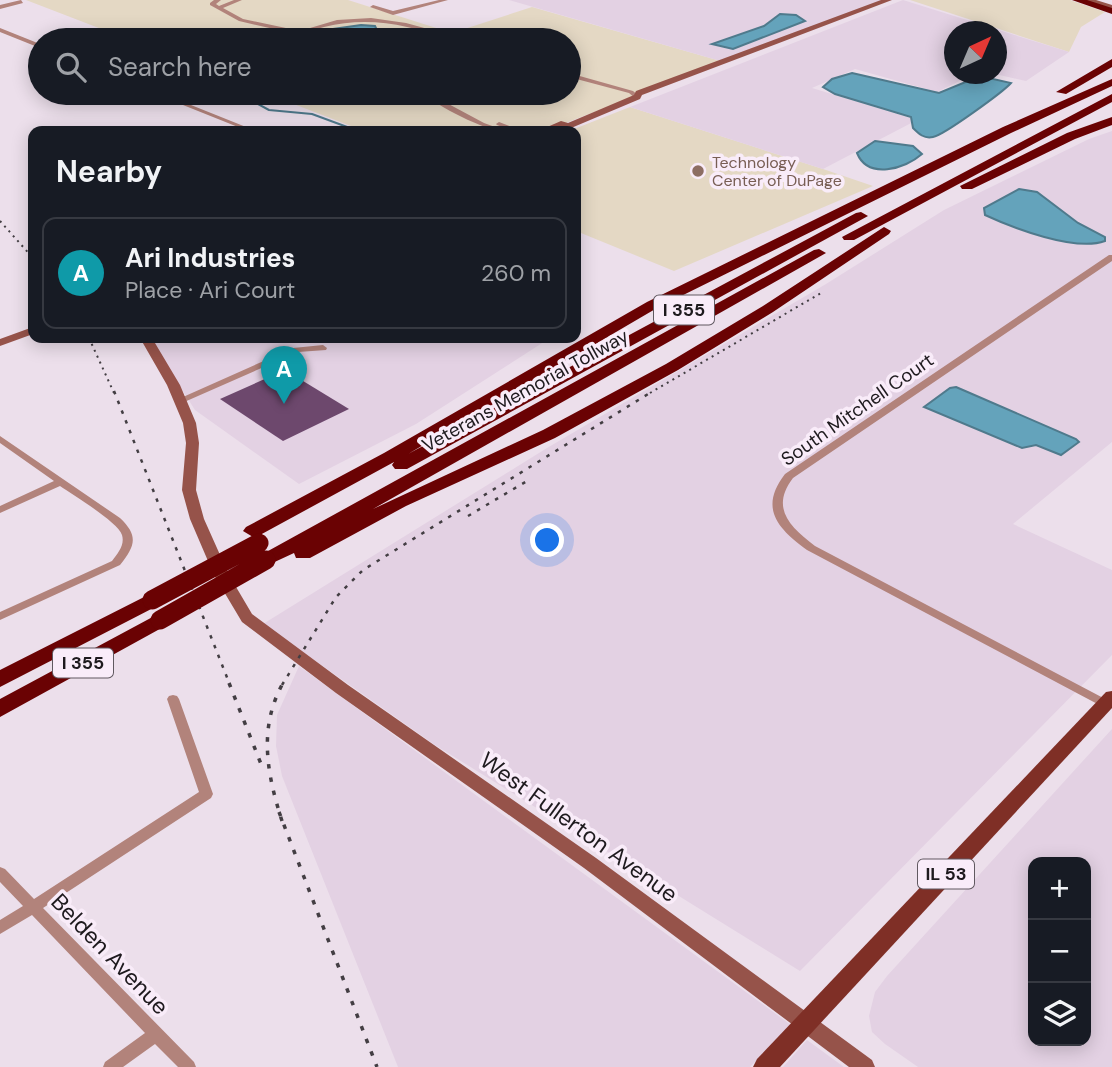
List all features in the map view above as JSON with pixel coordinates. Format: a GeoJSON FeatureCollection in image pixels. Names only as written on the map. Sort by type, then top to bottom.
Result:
{"type":"FeatureCollection","features":[{"type":"Feature","properties":{"kind":"highway"},"geometry":{"type":"LineString","coordinates":[[1077,0],[1112,6]]}},
{"type":"Feature","properties":{"kind":"highway"},"geometry":{"type":"LineString","coordinates":[[1094,0],[1112,6]]}},
{"type":"Feature","properties":{"kind":"highway"},"geometry":{"type":"LineString","coordinates":[[894,186],[1076,85],[1112,62]]}},
{"type":"Feature","properties":{"kind":"highway"},"geometry":{"type":"LineString","coordinates":[[3,707],[156,610],[262,551],[390,457],[652,305],[1112,82]]}},
{"type":"Feature","properties":{"kind":"highway","name":"Veterans Memorial Tollway"},"geometry":{"type":"LineString","coordinates":[[0,679],[156,610],[675,315],[1112,82]]}},
{"type":"Feature","properties":{"kind":"highway","name":"Veterans Memorial Tollway"},"geometry":{"type":"LineString","coordinates":[[262,551],[1112,97]]}},
{"type":"Feature","properties":{"kind":"highway"},"geometry":{"type":"LineString","coordinates":[[262,551],[399,502],[561,428],[672,367],[768,309],[919,209],[1112,102]]}},
{"type":"Feature","properties":{"kind":"highway"},"geometry":{"type":"LineString","coordinates":[[919,209],[1071,136],[1112,121]]}},
{"type":"Feature","properties":{"kind":"highway"},"geometry":{"type":"LineString","coordinates":[[0,669],[156,610]]}},
{"type":"Feature","properties":{"kind":"main road","name":"IL 53"},"geometry":{"type":"LineString","coordinates":[[765,1067],[1108,701]]}},
{"type":"Feature","properties":{"kind":"street"},"geometry":{"type":"LineString","coordinates":[[218,0],[212,4],[217,8],[249,23],[274,28]]}},
{"type":"Feature","properties":{"kind":"street"},"geometry":{"type":"LineString","coordinates":[[217,8],[239,0]]}},
{"type":"Feature","properties":{"kind":"street"},"geometry":{"type":"LineString","coordinates":[[373,6],[393,13],[445,0]]}},
{"type":"Feature","properties":{"kind":"street"},"geometry":{"type":"LineString","coordinates":[[555,126],[660,91],[888,0]]}},
{"type":"Feature","properties":{"kind":"street"},"geometry":{"type":"LineString","coordinates":[[1088,0],[1112,6]]}},
{"type":"Feature","properties":{"kind":"street"},"geometry":{"type":"LineString","coordinates":[[1106,0],[1112,6]]}},
{"type":"Feature","properties":{"kind":"street"},"geometry":{"type":"LineString","coordinates":[[0,7],[21,2]]}},
{"type":"Feature","properties":{"kind":"street"},"geometry":{"type":"LineString","coordinates":[[316,28],[335,22],[375,19],[403,22],[420,28]]}},
{"type":"Feature","properties":{"kind":"street"},"geometry":{"type":"LineString","coordinates":[[0,30],[28,41]]}},
{"type":"Feature","properties":{"kind":"street"},"geometry":{"type":"LineString","coordinates":[[581,78],[637,97]]}},
{"type":"Feature","properties":{"kind":"street"},"geometry":{"type":"LineString","coordinates":[[187,105],[240,126]]}},
{"type":"Feature","properties":{"kind":"street"},"geometry":{"type":"LineString","coordinates":[[448,105],[491,126]]}},
{"type":"Feature","properties":{"kind":"street"},"geometry":{"type":"LineString","coordinates":[[570,126],[596,116],[598,112]]}},
{"type":"Feature","properties":{"kind":"street"},"geometry":{"type":"LineString","coordinates":[[475,119],[500,126]]}},
{"type":"Feature","properties":{"kind":"street","name":"South Mitchell Court"},"geometry":{"type":"LineString","coordinates":[[1108,701],[811,548],[792,534],[776,509],[780,488],[789,476],[1112,257]]}},
{"type":"Feature","properties":{"kind":"street"},"geometry":{"type":"LineString","coordinates":[[0,343],[28,332]]}},
{"type":"Feature","properties":{"kind":"street","name":"West Fullerton Avenue"},"geometry":{"type":"LineString","coordinates":[[149,343],[179,401],[192,435],[190,497],[220,573],[236,604],[262,630],[590,863],[864,1067]]}},
{"type":"Feature","properties":{"kind":"street"},"geometry":{"type":"LineString","coordinates":[[179,401],[296,351],[323,348]]}},
{"type":"Feature","properties":{"kind":"street"},"geometry":{"type":"LineString","coordinates":[[0,439],[122,526],[129,537],[128,549],[116,563],[0,616]]}},
{"type":"Feature","properties":{"kind":"street"},"geometry":{"type":"LineString","coordinates":[[0,510],[60,482]]}},
{"type":"Feature","properties":{"kind":"street"},"geometry":{"type":"LineString","coordinates":[[0,928],[206,794],[173,699]]}},
{"type":"Feature","properties":{"kind":"street","name":"Belden Avenue"},"geometry":{"type":"LineString","coordinates":[[0,873],[188,1067]]}},
{"type":"Feature","properties":{"kind":"street"},"geometry":{"type":"LineString","coordinates":[[111,1067],[156,1034]]}},
{"type":"Feature","properties":{"kind":"shaded area"},"geometry":{"type":"Polygon","coordinates":[[[26,0],[348,0],[436,28],[99,28],[26,0]]]}},
{"type":"Feature","properties":{"kind":"shaded area"},"geometry":{"type":"Polygon","coordinates":[[[509,0],[885,0],[724,62],[509,0]]]}},
{"type":"Feature","properties":{"kind":"shaded area"},"geometry":{"type":"Polygon","coordinates":[[[903,0],[970,21],[944,21],[944,84],[953,84],[937,92],[855,69],[812,88],[917,120],[823,169],[630,107],[903,0]]]}},
{"type":"Feature","properties":{"kind":"shaded area"},"geometry":{"type":"Polygon","coordinates":[[[910,0],[1070,0],[1105,12],[1081,27],[1069,52],[1007,32],[1007,21],[974,21],[910,0]]]}},
{"type":"Feature","properties":{"kind":"shaded area"},"geometry":{"type":"Polygon","coordinates":[[[532,7],[724,62],[558,126],[351,126],[296,105],[581,105],[581,28],[467,28],[532,7]]]}},
{"type":"Feature","properties":{"kind":"shaded area"},"geometry":{"type":"Polygon","coordinates":[[[1007,33],[1069,52],[1026,81],[1007,77],[1007,33]]]}},
{"type":"Feature","properties":{"kind":"shaded area"},"geometry":{"type":"Polygon","coordinates":[[[630,107],[873,186],[674,271],[581,233],[581,126],[630,107]]]}},
{"type":"Feature","properties":{"kind":"shaded area"},"geometry":{"type":"Polygon","coordinates":[[[1112,131],[1112,442],[1013,524],[1112,570],[1112,655],[800,971],[435,745],[263,624],[547,448],[826,284],[944,210],[1089,139],[1112,131]]]}},
{"type":"Feature","properties":{"kind":"shaded area"},"geometry":{"type":"Polygon","coordinates":[[[152,343],[542,343],[416,424],[299,484],[195,410],[152,343]]]}},
{"type":"Feature","properties":{"kind":"shaded area"},"geometry":{"type":"Polygon","coordinates":[[[299,666],[791,1025],[750,1067],[398,1067],[282,776],[276,746],[277,715],[299,666]]]}},
{"type":"Feature","properties":{"kind":"shaded area"},"geometry":{"type":"Polygon","coordinates":[[[1112,729],[1112,1067],[918,1067],[872,1032],[869,1016],[875,992],[1112,729]]]}},
{"type":"Feature","properties":{"kind":"shaded area"},"geometry":{"type":"Polygon","coordinates":[[[807,1040],[844,1067],[783,1067],[807,1040]]]}},
{"type":"Feature","properties":{"kind":"water"},"geometry":{"type":"Polygon","coordinates":[[[780,14],[796,15],[805,21],[733,49],[712,44],[764,26],[780,14]]]}},
{"type":"Feature","properties":{"kind":"water"},"geometry":{"type":"Polygon","coordinates":[[[361,25],[376,28],[340,28],[361,25]]]}},
{"type":"Feature","properties":{"kind":"water"},"geometry":{"type":"Polygon","coordinates":[[[852,73],[939,93],[961,84],[1011,83],[949,129],[927,137],[913,128],[911,117],[835,94],[823,87],[832,79],[852,73]]]}},
{"type":"Feature","properties":{"kind":"water"},"geometry":{"type":"Polygon","coordinates":[[[875,141],[913,146],[922,154],[897,167],[869,167],[857,153],[875,141]]]}},
{"type":"Feature","properties":{"kind":"water"},"geometry":{"type":"Polygon","coordinates":[[[1019,189],[1037,192],[1078,223],[1105,237],[1105,241],[1092,244],[1061,241],[1027,232],[985,215],[984,208],[1019,189]]]}},
{"type":"Feature","properties":{"kind":"water"},"geometry":{"type":"Polygon","coordinates":[[[956,387],[1079,442],[1061,455],[1036,445],[1022,448],[924,407],[950,388],[956,387]]]}},
{"type":"Feature","properties":{"kind":"building"},"geometry":{"type":"Polygon","coordinates":[[[285,370],[349,409],[283,441],[220,399],[285,370]]]}},
{"type":"Feature","properties":{"kind":"waterway"},"geometry":{"type":"LineString","coordinates":[[260,105],[269,110],[312,114],[344,126]]}},
{"type":"Feature","properties":{"kind":"railway"},"geometry":{"type":"LineString","coordinates":[[0,221],[28,252]]}},
{"type":"Feature","properties":{"kind":"railway"},"geometry":{"type":"LineString","coordinates":[[650,393],[821,293]]}},
{"type":"Feature","properties":{"kind":"railway"},"geometry":{"type":"LineString","coordinates":[[91,343],[114,393]]}},
{"type":"Feature","properties":{"kind":"railway"},"geometry":{"type":"LineString","coordinates":[[114,391],[230,685]]}},
{"type":"Feature","properties":{"kind":"railway"},"geometry":{"type":"LineString","coordinates":[[282,685],[336,597],[363,570],[653,391]]}},
{"type":"Feature","properties":{"kind":"railway"},"geometry":{"type":"LineString","coordinates":[[468,516],[527,481]]}},
{"type":"Feature","properties":{"kind":"railway"},"geometry":{"type":"LineString","coordinates":[[229,683],[263,769]]}},
{"type":"Feature","properties":{"kind":"railway"},"geometry":{"type":"LineString","coordinates":[[281,816],[269,769],[268,734],[270,717],[282,685]]}},
{"type":"Feature","properties":{"kind":"railway"},"geometry":{"type":"LineString","coordinates":[[279,812],[281,816]]}},
{"type":"Feature","properties":{"kind":"railway"},"geometry":{"type":"LineString","coordinates":[[281,816],[377,1067]]}},
{"type":"Feature","properties":{"kind":"railway"},"geometry":{"type":"LineString","coordinates":[[281,816],[282,821]]}},
{"type":"Feature","properties":{"kind":"place","name":"Technology Center of DuPage"},"geometry":{"type":"Point","coordinates":[698,171]}},
{"type":"Feature","properties":{"kind":"place","name":"Ari Industries"},"geometry":{"type":"Point","coordinates":[284,404]}}]}
